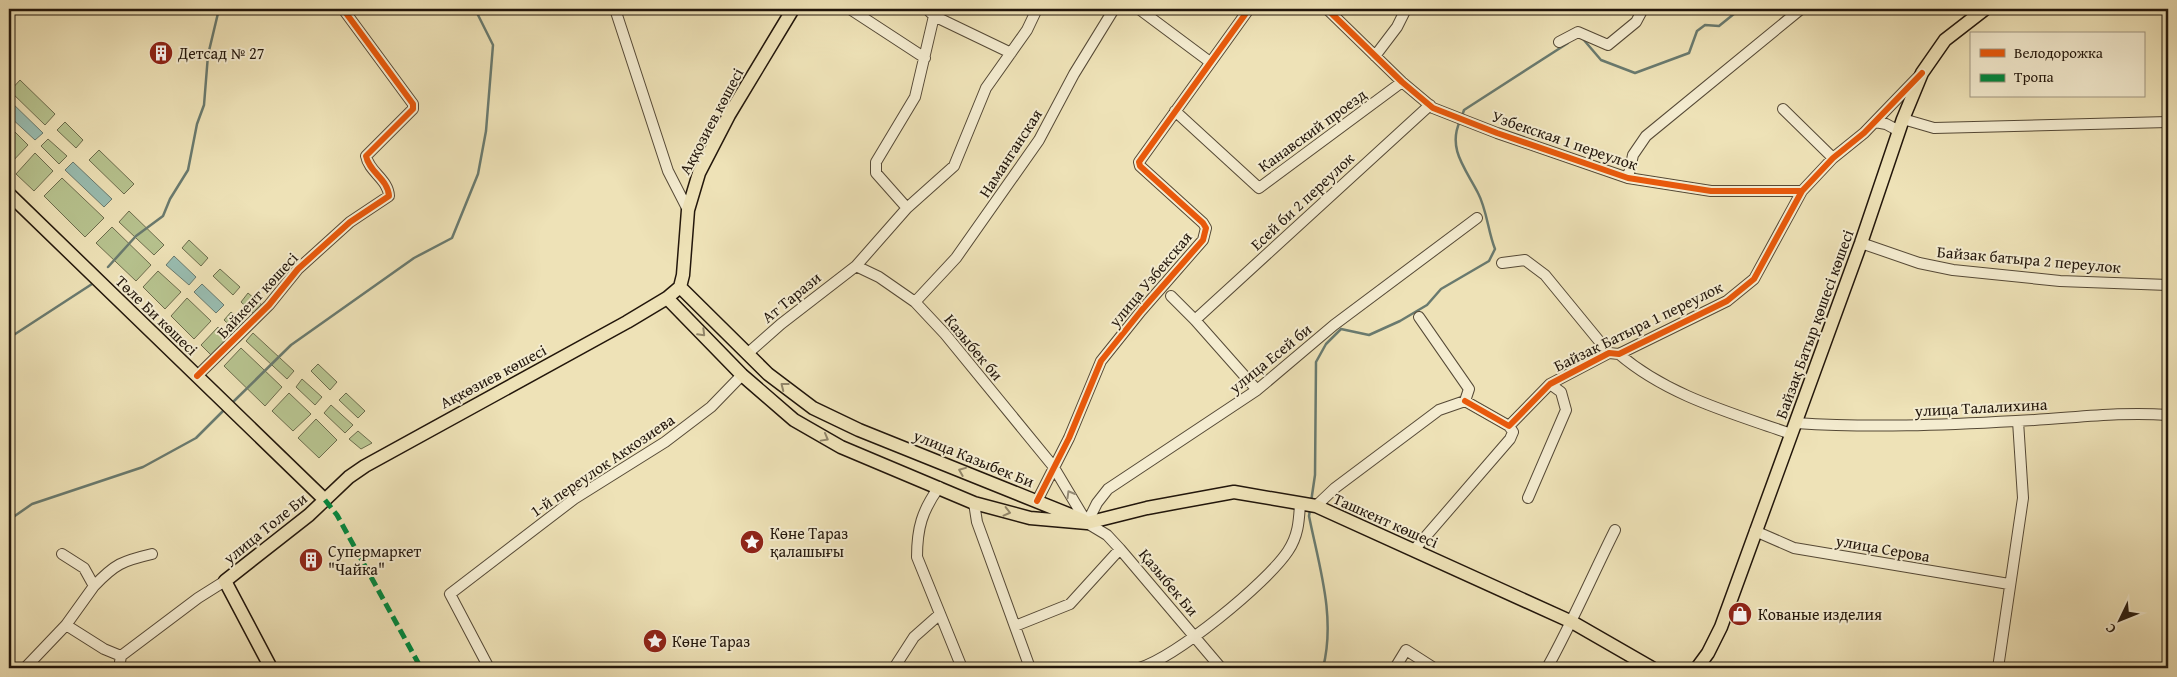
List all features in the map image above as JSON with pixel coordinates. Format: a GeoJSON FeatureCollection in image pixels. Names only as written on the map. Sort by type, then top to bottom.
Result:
{"type":"FeatureCollection","features":[{"type":"Feature","properties":{"kind":"main road","name":"Аққозиев көшесі"},"geometry":{"type":"LineString","coordinates":[[680,287],[683,275],[688,210],[699,173],[725,123],[793,9]]}},
{"type":"Feature","properties":{"kind":"main road","name":"Байзақ Батыр қөшесі көшесі"},"geometry":{"type":"LineString","coordinates":[[1697,668],[1721,627],[1861,243],[1901,125],[1922,73],[1944,40],[1981,10]]}},
{"type":"Feature","properties":{"kind":"main road","name":"Төле Би көшесі"},"geometry":{"type":"LineString","coordinates":[[9,194],[325,500]]}},
{"type":"Feature","properties":{"kind":"main road","name":"Ақкөзиев көшесі"},"geometry":{"type":"LineString","coordinates":[[325,500],[349,477],[365,466],[668,298],[680,287]]}},
{"type":"Feature","properties":{"kind":"main road","name":"улица Казыбек Би"},"geometry":{"type":"LineString","coordinates":[[680,287],[768,374],[813,408],[859,430],[1079,517],[1087,523]]}},
{"type":"Feature","properties":{"kind":"main road"},"geometry":{"type":"LineString","coordinates":[[668,298],[742,375],[794,420],[850,450],[974,503],[1030,518],[1087,523]]}},
{"type":"Feature","properties":{"kind":"main road"},"geometry":{"type":"LineString","coordinates":[[850,450],[859,430]]}},
{"type":"Feature","properties":{"kind":"main road","name":"Ташкент көшесі"},"geometry":{"type":"LineString","coordinates":[[1087,523],[1146,508],[1234,492],[1316,506],[1572,622],[1652,668]]}},
{"type":"Feature","properties":{"kind":"main road","name":"улица Толе Би"},"geometry":{"type":"LineString","coordinates":[[225,581],[310,516],[325,500]]}},
{"type":"Feature","properties":{"kind":"main road"},"geometry":{"type":"LineString","coordinates":[[225,581],[271,668]]}},
{"type":"Feature","properties":{"kind":"street","name":"Байкент көшесі"},"geometry":{"type":"LineString","coordinates":[[197,376],[269,305],[298,269],[350,222],[389,196],[388,187],[368,162],[366,156],[413,109],[413,104],[343,9]]}},
{"type":"Feature","properties":{"kind":"street"},"geometry":{"type":"LineString","coordinates":[[615,9],[668,171],[688,210]]}},
{"type":"Feature","properties":{"kind":"street"},"geometry":{"type":"LineString","coordinates":[[850,9],[925,58]]}},
{"type":"Feature","properties":{"kind":"street","name":"Ат Тарази"},"geometry":{"type":"LineString","coordinates":[[747,354],[781,324],[856,266],[907,208],[954,166],[986,88],[1011,53],[1038,9]]}},
{"type":"Feature","properties":{"kind":"street","name":"Наманганская"},"geometry":{"type":"LineString","coordinates":[[915,302],[956,258],[1040,140],[1074,74],[1114,9]]}},
{"type":"Feature","properties":{"kind":"street"},"geometry":{"type":"LineString","coordinates":[[1140,9],[1210,62]]}},
{"type":"Feature","properties":{"kind":"street","name":"улица Узбекская"},"geometry":{"type":"LineString","coordinates":[[1053,466],[1069,438],[1101,361],[1141,311],[1203,240],[1206,228],[1204,223],[1140,166],[1141,158],[1249,9]]}},
{"type":"Feature","properties":{"kind":"street"},"geometry":{"type":"LineString","coordinates":[[1327,9],[1402,82],[1430,106]]}},
{"type":"Feature","properties":{"kind":"street"},"geometry":{"type":"LineString","coordinates":[[1375,56],[1397,27],[1406,9]]}},
{"type":"Feature","properties":{"kind":"street"},"geometry":{"type":"LineString","coordinates":[[1559,42],[1578,32],[1608,45],[1636,22],[1642,9]]}},
{"type":"Feature","properties":{"kind":"street"},"geometry":{"type":"LineString","coordinates":[[1628,178],[1633,155],[1646,136],[1801,9]]}},
{"type":"Feature","properties":{"kind":"street"},"geometry":{"type":"LineString","coordinates":[[907,208],[876,173],[876,162],[915,97],[925,58],[931,13],[1011,53]]}},
{"type":"Feature","properties":{"kind":"street","name":"Байзак Батыра 1 переулок"},"geometry":{"type":"LineString","coordinates":[[1509,426],[1550,384],[1727,301],[1754,279],[1802,191],[1833,158],[1875,122],[1922,73]]}},
{"type":"Feature","properties":{"kind":"street","name":"Канавский проезд"},"geometry":{"type":"LineString","coordinates":[[1175,111],[1259,188],[1402,82]]}},
{"type":"Feature","properties":{"kind":"street","name":"Узбекская 1 переулок"},"geometry":{"type":"LineString","coordinates":[[1430,106],[1468,122],[1628,178],[1711,191],[1802,191]]}},
{"type":"Feature","properties":{"kind":"street","name":"Есей би 2 переулок"},"geometry":{"type":"LineString","coordinates":[[1195,320],[1430,106]]}},
{"type":"Feature","properties":{"kind":"street"},"geometry":{"type":"LineString","coordinates":[[1782,110],[1833,158]]}},
{"type":"Feature","properties":{"kind":"street"},"geometry":{"type":"LineString","coordinates":[[1875,122],[1934,128],[2168,122]]}},
{"type":"Feature","properties":{"kind":"street","name":"улица Есей би"},"geometry":{"type":"LineString","coordinates":[[1087,523],[1097,503],[1108,489],[1257,390],[1334,325],[1477,218]]}},
{"type":"Feature","properties":{"kind":"street","name":"Байзак батыра 2 переулок"},"geometry":{"type":"LineString","coordinates":[[1861,243],[1918,263],[1953,270],[2060,281],[2168,285]]}},
{"type":"Feature","properties":{"kind":"street","name":"улица Талалихина"},"geometry":{"type":"LineString","coordinates":[[1502,263],[1525,260],[1545,275],[1614,354],[1659,383],[1698,400],[1794,429],[2018,421],[2132,412],[2168,415]]}},
{"type":"Feature","properties":{"kind":"street","name":"Казыбек би"},"geometry":{"type":"LineString","coordinates":[[856,266],[879,277],[915,302],[945,334],[1053,466],[1087,523]]}},
{"type":"Feature","properties":{"kind":"street"},"geometry":{"type":"LineString","coordinates":[[1171,296],[1195,320],[1257,390]]}},
{"type":"Feature","properties":{"kind":"street"},"geometry":{"type":"LineString","coordinates":[[1316,506],[1335,488],[1439,410],[1464,401],[1469,389],[1420,317]]}},
{"type":"Feature","properties":{"kind":"street","name":"1-й переулок Аккозиева"},"geometry":{"type":"LineString","coordinates":[[489,668],[450,594],[574,500],[665,442],[711,407],[742,375]]}},
{"type":"Feature","properties":{"kind":"street","name":"Байзак Батыра 1 переулок"},"geometry":{"type":"LineString","coordinates":[[1528,498],[1566,410],[1561,392],[1550,384]]}},
{"type":"Feature","properties":{"kind":"street"},"geometry":{"type":"LineString","coordinates":[[1414,550],[1510,439],[1513,432],[1509,426],[1464,401]]}},
{"type":"Feature","properties":{"kind":"street"},"geometry":{"type":"LineString","coordinates":[[1998,668],[2023,498],[2018,421]]}},
{"type":"Feature","properties":{"kind":"street"},"geometry":{"type":"LineString","coordinates":[[1037,501],[1053,466]]}},
{"type":"Feature","properties":{"kind":"street"},"geometry":{"type":"LineString","coordinates":[[939,487],[925,506],[916,539],[917,557],[962,668]]}},
{"type":"Feature","properties":{"kind":"street"},"geometry":{"type":"LineString","coordinates":[[974,503],[977,522],[1030,668]]}},
{"type":"Feature","properties":{"kind":"street"},"geometry":{"type":"LineString","coordinates":[[1139,668],[1148,666],[1193,636],[1260,584],[1288,551],[1298,531],[1300,504]]}},
{"type":"Feature","properties":{"kind":"street","name":"Қазыбек Би"},"geometry":{"type":"LineString","coordinates":[[1087,523],[1107,536],[1120,548],[1217,666]]}},
{"type":"Feature","properties":{"kind":"street"},"geometry":{"type":"LineString","coordinates":[[1547,668],[1572,622],[1585,589],[1616,530]]}},
{"type":"Feature","properties":{"kind":"street","name":"улица Серова"},"geometry":{"type":"LineString","coordinates":[[1755,532],[1794,548],[2009,584]]}},
{"type":"Feature","properties":{"kind":"street"},"geometry":{"type":"LineString","coordinates":[[1015,626],[1070,604],[1120,548]]}},
{"type":"Feature","properties":{"kind":"street"},"geometry":{"type":"LineString","coordinates":[[62,554],[84,568],[94,586]]}},
{"type":"Feature","properties":{"kind":"street"},"geometry":{"type":"LineString","coordinates":[[25,668],[66,625],[94,586],[110,570],[123,561],[152,554]]}},
{"type":"Feature","properties":{"kind":"street"},"geometry":{"type":"LineString","coordinates":[[119,668],[121,656],[198,598],[225,581]]}},
{"type":"Feature","properties":{"kind":"street"},"geometry":{"type":"LineString","coordinates":[[894,668],[914,637],[940,614]]}},
{"type":"Feature","properties":{"kind":"street"},"geometry":{"type":"LineString","coordinates":[[66,625],[104,649],[121,656]]}},
{"type":"Feature","properties":{"kind":"street"},"geometry":{"type":"LineString","coordinates":[[1395,668],[1406,650],[1434,668]]}},
{"type":"Feature","properties":{"kind":"green space"},"geometry":{"type":"Polygon","coordinates":[[[20,80],[55,114],[45,125],[10,91],[20,80]]]}},
{"type":"Feature","properties":{"kind":"green space"},"geometry":{"type":"Polygon","coordinates":[[[65,122],[83,140],[76,148],[57,130],[65,122]]]}},
{"type":"Feature","properties":{"kind":"green space"},"geometry":{"type":"Polygon","coordinates":[[[9,126],[28,145],[10,164],[9,163],[9,126]]]}},
{"type":"Feature","properties":{"kind":"green space"},"geometry":{"type":"Polygon","coordinates":[[[48,139],[67,156],[59,164],[41,146],[48,139]]]}},
{"type":"Feature","properties":{"kind":"green space"},"geometry":{"type":"Polygon","coordinates":[[[99,150],[134,184],[124,194],[89,160],[99,150]]]}},
{"type":"Feature","properties":{"kind":"green space"},"geometry":{"type":"Polygon","coordinates":[[[35,153],[53,171],[34,191],[16,174],[35,153]]]}},
{"type":"Feature","properties":{"kind":"green space"},"geometry":{"type":"Polygon","coordinates":[[[62,178],[104,218],[85,237],[44,196],[62,178]]]}},
{"type":"Feature","properties":{"kind":"green space"},"geometry":{"type":"Polygon","coordinates":[[[129,211],[164,245],[154,255],[119,222],[129,211]]]}},
{"type":"Feature","properties":{"kind":"green space"},"geometry":{"type":"Polygon","coordinates":[[[112,227],[151,265],[136,281],[96,243],[112,227]]]}},
{"type":"Feature","properties":{"kind":"green space"},"geometry":{"type":"Polygon","coordinates":[[[189,240],[208,258],[201,266],[182,248],[189,240]]]}},
{"type":"Feature","properties":{"kind":"green space"},"geometry":{"type":"Polygon","coordinates":[[[220,269],[240,287],[233,295],[213,276],[220,269]]]}},
{"type":"Feature","properties":{"kind":"green space"},"geometry":{"type":"Polygon","coordinates":[[[158,271],[181,292],[165,309],[143,287],[158,271]]]}},
{"type":"Feature","properties":{"kind":"green space"},"geometry":{"type":"Polygon","coordinates":[[[248,293],[263,306],[255,315],[241,302],[248,293]]]}},
{"type":"Feature","properties":{"kind":"green space"},"geometry":{"type":"Polygon","coordinates":[[[187,298],[211,321],[194,339],[171,316],[187,298]]]}},
{"type":"Feature","properties":{"kind":"green space"},"geometry":{"type":"Polygon","coordinates":[[[231,312],[246,325],[238,333],[224,320],[231,312]]]}},
{"type":"Feature","properties":{"kind":"green space"},"geometry":{"type":"Polygon","coordinates":[[[218,327],[231,339],[214,358],[201,345],[218,327]]]}},
{"type":"Feature","properties":{"kind":"green space"},"geometry":{"type":"Polygon","coordinates":[[[253,333],[294,371],[287,379],[246,341],[253,333]]]}},
{"type":"Feature","properties":{"kind":"green space"},"geometry":{"type":"Polygon","coordinates":[[[241,348],[282,387],[265,406],[224,366],[241,348]]]}},
{"type":"Feature","properties":{"kind":"green space"},"geometry":{"type":"Polygon","coordinates":[[[318,364],[337,382],[330,390],[311,371],[318,364]]]}},
{"type":"Feature","properties":{"kind":"green space"},"geometry":{"type":"Polygon","coordinates":[[[302,379],[322,397],[315,405],[296,387],[302,379]]]}},
{"type":"Feature","properties":{"kind":"green space"},"geometry":{"type":"Polygon","coordinates":[[[289,393],[311,414],[293,431],[272,411],[289,393]]]}},
{"type":"Feature","properties":{"kind":"green space"},"geometry":{"type":"Polygon","coordinates":[[[346,393],[365,411],[358,418],[339,400],[346,393]]]}},
{"type":"Feature","properties":{"kind":"green space"},"geometry":{"type":"Polygon","coordinates":[[[331,405],[353,425],[345,433],[324,413],[331,405]]]}},
{"type":"Feature","properties":{"kind":"green space"},"geometry":{"type":"Polygon","coordinates":[[[316,419],[337,440],[319,458],[298,438],[316,419]]]}},
{"type":"Feature","properties":{"kind":"green space"},"geometry":{"type":"Polygon","coordinates":[[[358,431],[372,443],[361,449],[349,439],[358,431]]]}},
{"type":"Feature","properties":{"kind":"water"},"geometry":{"type":"Polygon","coordinates":[[[9,100],[43,133],[35,140],[9,116],[9,100]]]}},
{"type":"Feature","properties":{"kind":"water"},"geometry":{"type":"Polygon","coordinates":[[[73,162],[112,199],[104,207],[65,170],[73,162]]]}},
{"type":"Feature","properties":{"kind":"water"},"geometry":{"type":"Polygon","coordinates":[[[174,256],[196,277],[189,285],[166,265],[174,256]]]}},
{"type":"Feature","properties":{"kind":"water"},"geometry":{"type":"Polygon","coordinates":[[[202,284],[224,305],[216,313],[194,292],[202,284]]]}},
{"type":"Feature","properties":{"kind":"waterway"},"geometry":{"type":"LineString","coordinates":[[108,267],[136,236],[163,216],[170,199],[188,170],[197,124],[204,105],[208,55],[219,9]]}},
{"type":"Feature","properties":{"kind":"waterway"},"geometry":{"type":"LineString","coordinates":[[232,403],[291,345],[414,258],[452,238],[478,174],[486,131],[493,45],[475,9]]}},
{"type":"Feature","properties":{"kind":"waterway"},"geometry":{"type":"LineString","coordinates":[[1583,39],[1601,60],[1635,73],[1689,53],[1697,31],[1705,25],[1719,26],[1740,9]]}},
{"type":"Feature","properties":{"kind":"waterway"},"geometry":{"type":"LineString","coordinates":[[1462,116],[1464,110],[1568,43]]}},
{"type":"Feature","properties":{"kind":"waterway"},"geometry":{"type":"LineString","coordinates":[[1311,502],[1315,475],[1316,362],[1326,344],[1341,329],[1369,335],[1400,321],[1427,305],[1441,289],[1489,261],[1495,249],[1481,200],[1457,150],[1457,131],[1460,121]]}},
{"type":"Feature","properties":{"kind":"waterway"},"geometry":{"type":"LineString","coordinates":[[9,338],[92,284]]}},
{"type":"Feature","properties":{"kind":"waterway"},"geometry":{"type":"LineString","coordinates":[[9,520],[32,504],[143,467],[196,438],[226,408]]}},
{"type":"Feature","properties":{"kind":"waterway"},"geometry":{"type":"LineString","coordinates":[[1310,510],[1309,516],[1325,592],[1327,611],[1327,649],[1323,668]]}},
{"type":"Feature","properties":{"kind":"marked path"},"geometry":{"type":"LineString","coordinates":[[325,500],[337,515],[421,668]]}},
{"type":"Feature","properties":{"kind":"cycle path"},"geometry":{"type":"LineString","coordinates":[[197,376],[269,305],[298,269],[350,222],[389,196],[388,190],[371,167],[366,156],[413,109],[413,104],[343,9]]}},
{"type":"Feature","properties":{"kind":"cycle path"},"geometry":{"type":"LineString","coordinates":[[1037,501],[1069,438],[1101,361],[1141,311],[1203,240],[1206,228],[1203,223],[1140,166],[1139,162],[1249,9]]}},
{"type":"Feature","properties":{"kind":"cycle path"},"geometry":{"type":"LineString","coordinates":[[1327,9],[1402,82],[1433,108],[1497,133],[1628,178],[1711,191],[1802,191]]}},
{"type":"Feature","properties":{"kind":"cycle path"},"geometry":{"type":"LineString","coordinates":[[1465,401],[1509,426],[1550,384],[1609,353],[1619,354],[1727,301],[1754,279],[1802,191],[1833,158],[1864,133],[1922,73]]}},
{"type":"Feature","properties":{"kind":"place","name":"Детсад № 27"},"geometry":{"type":"Point","coordinates":[161,53]}},
{"type":"Feature","properties":{"kind":"place","name":"Көне Тараз қалашығы"},"geometry":{"type":"Point","coordinates":[752,542]}},
{"type":"Feature","properties":{"kind":"place","name":"Супермаркет \"Чайка\""},"geometry":{"type":"Point","coordinates":[311,560]}},
{"type":"Feature","properties":{"kind":"place","name":"Кованые изделия"},"geometry":{"type":"Point","coordinates":[1740,614]}},
{"type":"Feature","properties":{"kind":"place","name":"Көне Тараз"},"geometry":{"type":"Point","coordinates":[655,641]}}]}
